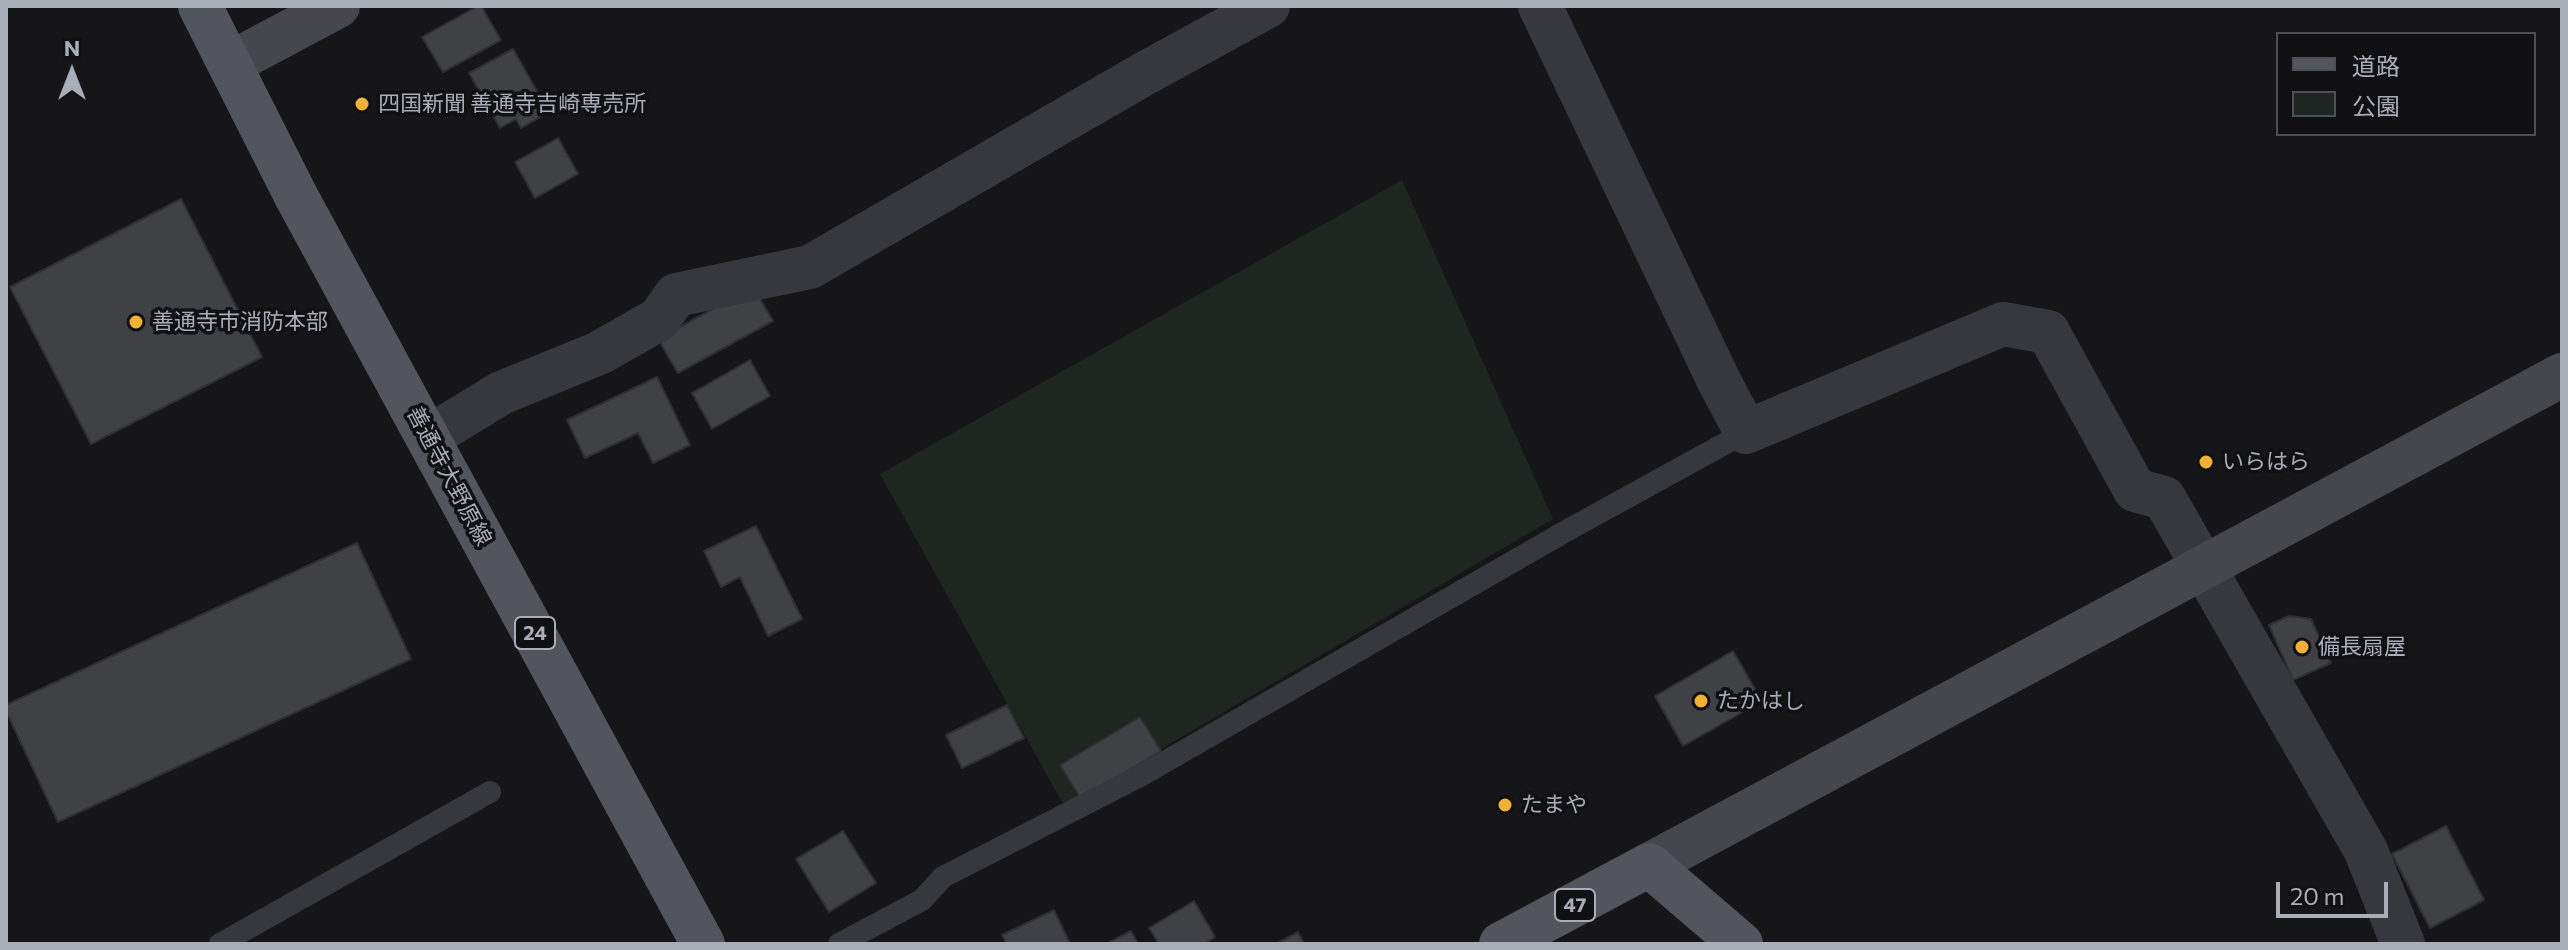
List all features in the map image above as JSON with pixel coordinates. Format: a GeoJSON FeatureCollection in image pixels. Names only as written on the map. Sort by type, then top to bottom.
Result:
{"type":"FeatureCollection","features":[{"type":"Feature","properties":{"kind":"main road","name":"善通寺大野原線"},"geometry":{"type":"LineString","coordinates":[[200,6],[296,196],[703,944]]}},
{"type":"Feature","properties":{"kind":"main road","name":"47"},"geometry":{"type":"LineString","coordinates":[[1501,944],[1649,865]]}},
{"type":"Feature","properties":{"kind":"main road"},"geometry":{"type":"LineString","coordinates":[[1649,865],[1741,944]]}},
{"type":"Feature","properties":{"kind":"street"},"geometry":{"type":"LineString","coordinates":[[229,64],[338,6]]}},
{"type":"Feature","properties":{"kind":"street"},"geometry":{"type":"LineString","coordinates":[[429,437],[501,393],[599,353],[659,319],[676,295],[810,267],[1142,75],[1268,6]]}},
{"type":"Feature","properties":{"kind":"street"},"geometry":{"type":"LineString","coordinates":[[1540,6],[1746,432],[2003,324],[2048,332],[2135,490],[2164,498],[2366,851],[2403,944]]}},
{"type":"Feature","properties":{"kind":"street"},"geometry":{"type":"LineString","coordinates":[[1649,865],[2562,375]]}},
{"type":"Feature","properties":{"kind":"lane"},"geometry":{"type":"LineString","coordinates":[[839,944],[922,900],[943,877],[1142,775],[1566,531],[1746,432]]}},
{"type":"Feature","properties":{"kind":"lane"},"geometry":{"type":"LineString","coordinates":[[220,944],[490,792]]}},
{"type":"Feature","properties":{"kind":"green space"},"geometry":{"type":"Polygon","coordinates":[[[1402,180],[1553,519],[1064,806],[880,474],[1402,180]]]}},
{"type":"Feature","properties":{"kind":"building"},"geometry":{"type":"Polygon","coordinates":[[[481,6],[501,40],[443,72],[422,37],[481,6]]]}},
{"type":"Feature","properties":{"kind":"building"},"geometry":{"type":"Polygon","coordinates":[[[513,49],[549,112],[521,128],[516,119],[500,128],[469,73],[513,49]]]}},
{"type":"Feature","properties":{"kind":"building"},"geometry":{"type":"Polygon","coordinates":[[[558,138],[578,174],[535,198],[515,162],[558,138]]]}},
{"type":"Feature","properties":{"kind":"building","name":"善通寺市消防本部"},"geometry":{"type":"Polygon","coordinates":[[[181,199],[262,357],[91,444],[10,287],[181,199]]]}},
{"type":"Feature","properties":{"kind":"building"},"geometry":{"type":"Polygon","coordinates":[[[753,287],[773,321],[678,373],[658,339],[753,287]]]}},
{"type":"Feature","properties":{"kind":"building"},"geometry":{"type":"Polygon","coordinates":[[[750,360],[770,396],[712,429],[692,393],[750,360]]]}},
{"type":"Feature","properties":{"kind":"building"},"geometry":{"type":"Polygon","coordinates":[[[657,377],[690,445],[653,463],[638,433],[585,458],[567,420],[657,377]]]}},
{"type":"Feature","properties":{"kind":"building"},"geometry":{"type":"Polygon","coordinates":[[[756,526],[802,619],[768,636],[740,577],[721,587],[704,551],[756,526]]]}},
{"type":"Feature","properties":{"kind":"building"},"geometry":{"type":"Polygon","coordinates":[[[357,543],[411,659],[58,822],[6,711],[6,705],[357,543]]]}},
{"type":"Feature","properties":{"kind":"building"},"geometry":{"type":"Polygon","coordinates":[[[2289,616],[2311,619],[2331,663],[2293,680],[2269,625],[2289,616]]]}},
{"type":"Feature","properties":{"kind":"building"},"geometry":{"type":"Polygon","coordinates":[[[1733,651],[1762,701],[1683,746],[1655,696],[1733,651]]]}},
{"type":"Feature","properties":{"kind":"building"},"geometry":{"type":"Polygon","coordinates":[[[1007,705],[1024,738],[962,768],[946,735],[1007,705]]]}},
{"type":"Feature","properties":{"kind":"building"},"geometry":{"type":"Polygon","coordinates":[[[1140,717],[1161,751],[1081,799],[1060,765],[1140,717]]]}},
{"type":"Feature","properties":{"kind":"building"},"geometry":{"type":"Polygon","coordinates":[[[2446,826],[2484,900],[2430,928],[2392,854],[2446,826]]]}},
{"type":"Feature","properties":{"kind":"building"},"geometry":{"type":"Polygon","coordinates":[[[843,831],[876,883],[829,912],[796,859],[843,831]]]}},
{"type":"Feature","properties":{"kind":"building"},"geometry":{"type":"Polygon","coordinates":[[[1194,901],[1215,937],[1204,944],[1159,944],[1149,928],[1194,901]]]}},
{"type":"Feature","properties":{"kind":"building"},"geometry":{"type":"Polygon","coordinates":[[[1054,910],[1070,944],[1007,944],[1002,935],[1054,910]]]}},
{"type":"Feature","properties":{"kind":"building"},"geometry":{"type":"Polygon","coordinates":[[[1131,931],[1138,944],[1106,944],[1131,931]]]}},
{"type":"Feature","properties":{"kind":"building"},"geometry":{"type":"Polygon","coordinates":[[[1298,932],[1304,944],[1276,944],[1298,932]]]}},
{"type":"Feature","properties":{"kind":"place","name":"四国新聞 善通寺吉崎専売所"},"geometry":{"type":"Point","coordinates":[362,104]}},
{"type":"Feature","properties":{"kind":"place","name":"善通寺市消防本部"},"geometry":{"type":"Point","coordinates":[136,322]}},
{"type":"Feature","properties":{"kind":"place","name":"いらはら"},"geometry":{"type":"Point","coordinates":[2206,462]}},
{"type":"Feature","properties":{"kind":"place","name":"備長扇屋"},"geometry":{"type":"Point","coordinates":[2302,647]}},
{"type":"Feature","properties":{"kind":"place","name":"たかはし"},"geometry":{"type":"Point","coordinates":[1701,701]}},
{"type":"Feature","properties":{"kind":"place","name":"たまや"},"geometry":{"type":"Point","coordinates":[1505,805]}}]}
